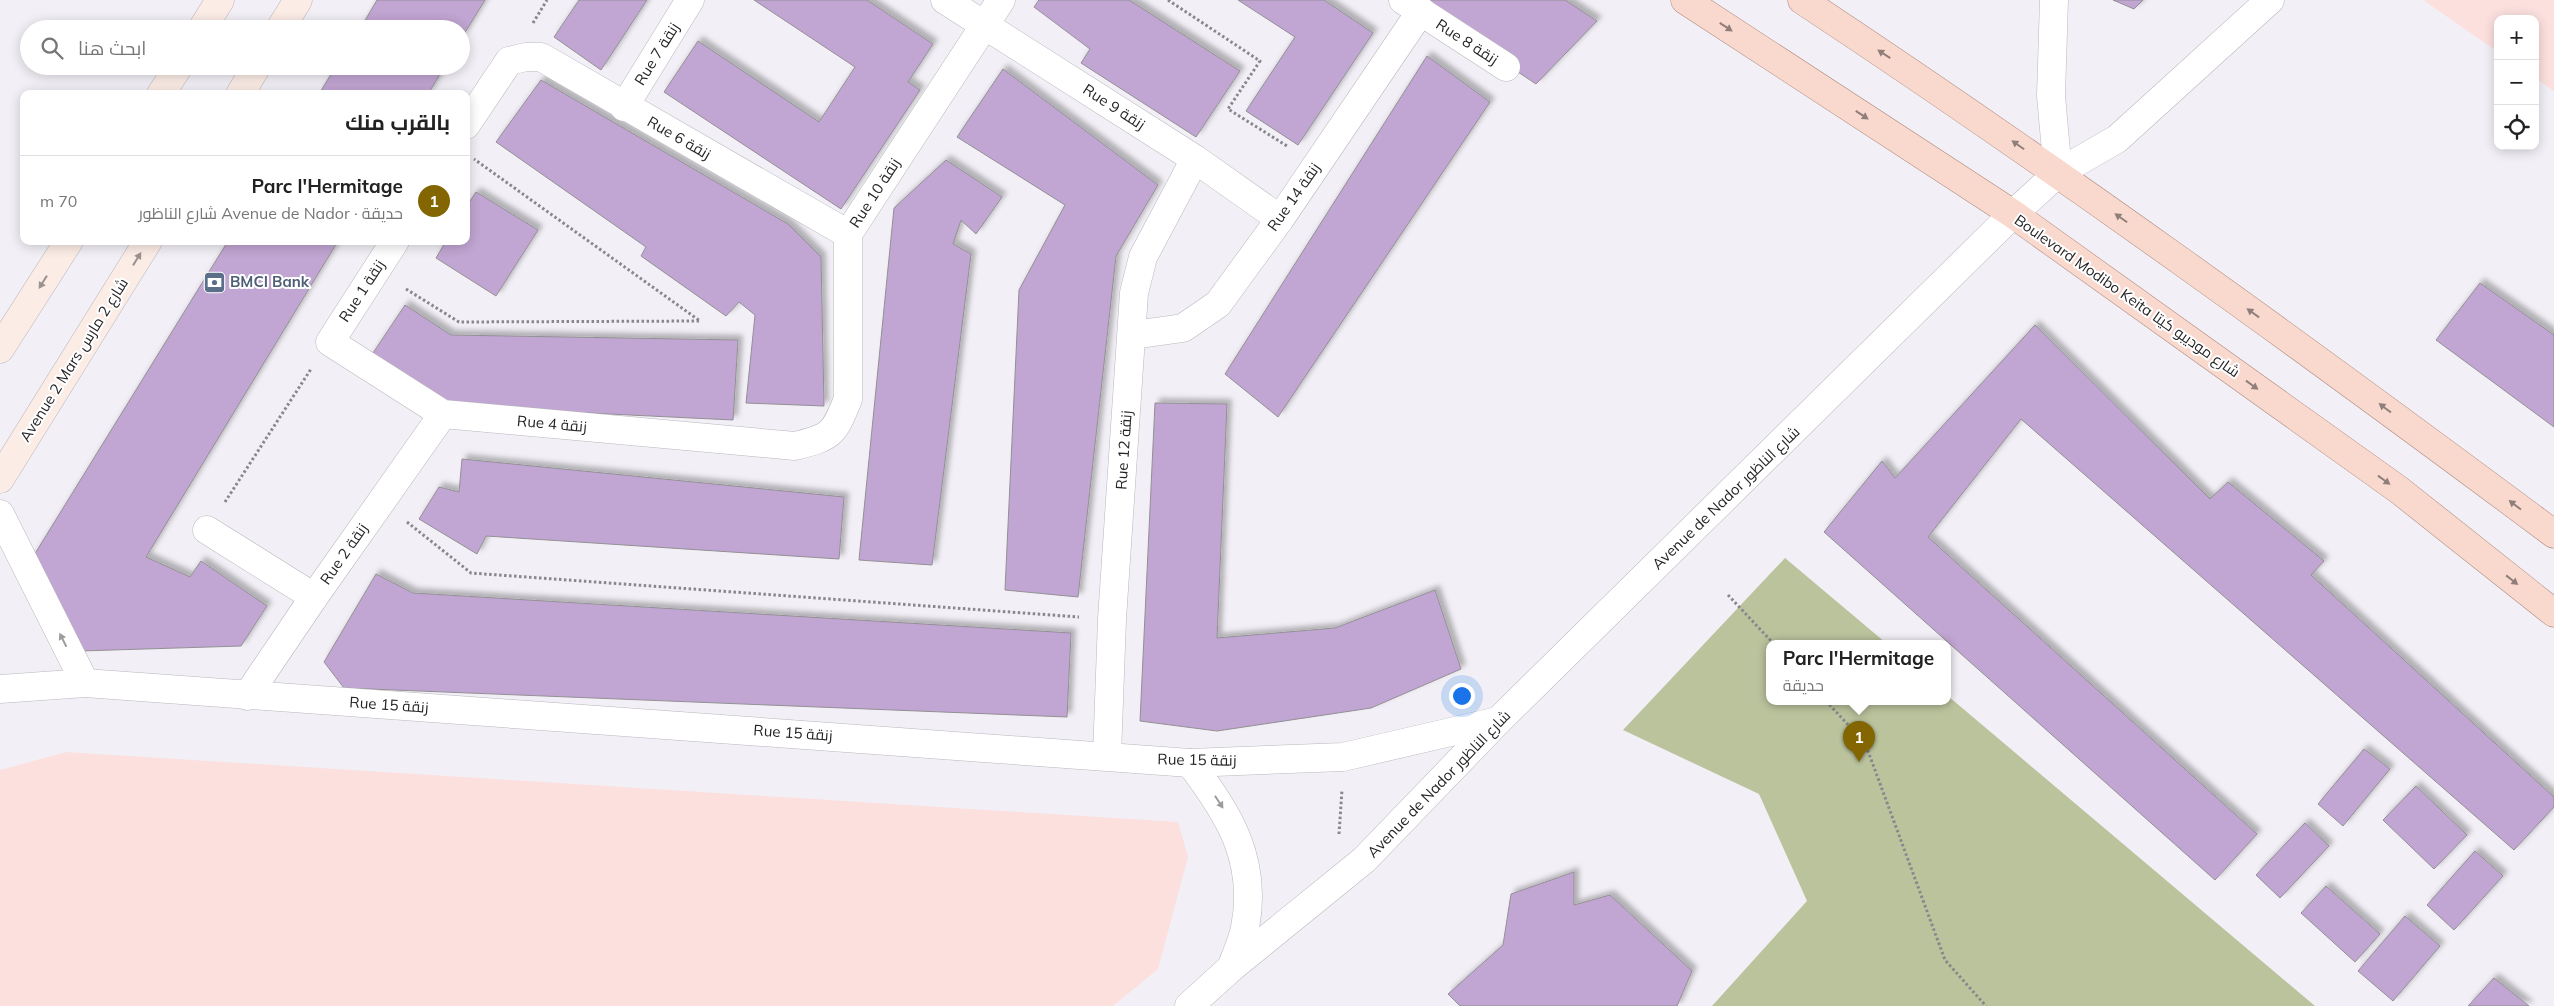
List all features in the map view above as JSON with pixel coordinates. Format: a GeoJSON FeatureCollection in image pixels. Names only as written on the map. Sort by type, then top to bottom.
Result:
{"type":"FeatureCollection","features":[{"type":"Feature","properties":{"kind":"main road"},"geometry":{"type":"LineString","coordinates":[[208,20],[220,0]]}},
{"type":"Feature","properties":{"kind":"main road"},"geometry":{"type":"LineString","coordinates":[[286,20],[298,0]]}},
{"type":"Feature","properties":{"kind":"main road","name":"Boulevard Modibo Keita شارع موديبو كيتا"},"geometry":{"type":"LineString","coordinates":[[1685,0],[2013,214],[2399,490],[2554,613]]}},
{"type":"Feature","properties":{"kind":"main road"},"geometry":{"type":"LineString","coordinates":[[1802,0],[1958,103],[2058,173],[2365,393],[2554,534]]}},
{"type":"Feature","properties":{"kind":"main road"},"geometry":{"type":"LineString","coordinates":[[164,90],[174,75]]}},
{"type":"Feature","properties":{"kind":"main road"},"geometry":{"type":"LineString","coordinates":[[242,90],[252,75]]}},
{"type":"Feature","properties":{"kind":"main road"},"geometry":{"type":"LineString","coordinates":[[0,349],[66,245]]}},
{"type":"Feature","properties":{"kind":"main road","name":"Avenue 2 Mars شارع 2 مارس"},"geometry":{"type":"LineString","coordinates":[[0,479],[146,245]]}},
{"type":"Feature","properties":{"kind":"street","name":"Rue 7 زنقة"},"geometry":{"type":"LineString","coordinates":[[624,107],[690,0]]}},
{"type":"Feature","properties":{"kind":"street","name":"Rue 9 زنقة"},"geometry":{"type":"LineString","coordinates":[[945,0],[1195,159],[1280,219]]}},
{"type":"Feature","properties":{"kind":"street","name":"Rue 10 زنقة"},"geometry":{"type":"LineString","coordinates":[[796,446],[823,439],[838,424],[848,399],[848,234],[1001,0]]}},
{"type":"Feature","properties":{"kind":"street"},"geometry":{"type":"LineString","coordinates":[[2054,0],[2051,96],[2058,173]]}},
{"type":"Feature","properties":{"kind":"street","name":"Avenue de Nador شارع الناظور"},"geometry":{"type":"LineString","coordinates":[[1189,1006],[1231,968],[1364,860],[1498,722],[2013,214],[2058,173],[2118,140],[2270,0]]}},
{"type":"Feature","properties":{"kind":"street","name":"Rue 14 زنقة"},"geometry":{"type":"LineString","coordinates":[[1133,335],[1183,328],[1218,304],[1317,166],[1412,6]]}},
{"type":"Feature","properties":{"kind":"street","name":"Rue 8 زنقة"},"geometry":{"type":"LineString","coordinates":[[1412,6],[1506,66]]}},
{"type":"Feature","properties":{"kind":"street","name":"Rue 6 زنقة"},"geometry":{"type":"LineString","coordinates":[[470,119],[508,61],[526,57],[541,57],[624,107],[848,234]]}},
{"type":"Feature","properties":{"kind":"street","name":"Rue 12 زنقة"},"geometry":{"type":"LineString","coordinates":[[1107,756],[1112,619],[1133,335],[1134,293],[1143,257],[1195,159]]}},
{"type":"Feature","properties":{"kind":"street","name":"Rue 1 زنقة"},"geometry":{"type":"LineString","coordinates":[[330,342],[392,245]]}},
{"type":"Feature","properties":{"kind":"street","name":"Rue 4 زنقة"},"geometry":{"type":"LineString","coordinates":[[330,342],[443,414],[796,446]]}},
{"type":"Feature","properties":{"kind":"street","name":"Rue 2 زنقة"},"geometry":{"type":"LineString","coordinates":[[247,696],[443,414]]}},
{"type":"Feature","properties":{"kind":"street"},"geometry":{"type":"LineString","coordinates":[[0,514],[84,683]]}},
{"type":"Feature","properties":{"kind":"street"},"geometry":{"type":"LineString","coordinates":[[207,530],[314,597]]}},
{"type":"Feature","properties":{"kind":"street","name":"Rue 15 زنقة"},"geometry":{"type":"LineString","coordinates":[[0,689],[84,683],[1190,763],[1343,757],[1498,722]]}},
{"type":"Feature","properties":{"kind":"street"},"geometry":{"type":"LineString","coordinates":[[1190,763],[1222,805],[1242,850],[1249,892],[1244,929],[1231,968]]}},
{"type":"Feature","properties":{"kind":"path"},"geometry":{"type":"LineString","coordinates":[[1168,0],[1260,62],[1228,109],[1317,166]]}},
{"type":"Feature","properties":{"kind":"path"},"geometry":{"type":"LineString","coordinates":[[376,270],[459,322],[700,321],[470,157]]}},
{"type":"Feature","properties":{"kind":"path"},"geometry":{"type":"LineString","coordinates":[[207,530],[330,342]]}},
{"type":"Feature","properties":{"kind":"path"},"geometry":{"type":"LineString","coordinates":[[382,501],[471,573],[1112,619]]}},
{"type":"Feature","properties":{"kind":"path"},"geometry":{"type":"LineString","coordinates":[[1728,595],[1770,640]]}},
{"type":"Feature","properties":{"kind":"path"},"geometry":{"type":"LineString","coordinates":[[1830,705],[1865,743],[1945,960],[1986,1006]]}},
{"type":"Feature","properties":{"kind":"path"},"geometry":{"type":"LineString","coordinates":[[1343,757],[1339,842],[1364,860]]}},
{"type":"Feature","properties":{"kind":"shaded area"},"geometry":{"type":"Polygon","coordinates":[[[2423,0],[2554,0],[2554,91],[2539,81],[2539,15],[2494,15],[2494,49],[2423,0]]]}},
{"type":"Feature","properties":{"kind":"shaded area"},"geometry":{"type":"Polygon","coordinates":[[[66,752],[1178,822],[1188,857],[1158,969],[1113,1006],[0,1006],[0,770],[66,752]]]}},
{"type":"Feature","properties":{"kind":"green space"},"geometry":{"type":"Polygon","coordinates":[[[1785,558],[1882,640],[1766,640],[1766,705],[1951,705],[1951,699],[2315,1006],[1712,1006],[1807,901],[1759,794],[1623,730],[1785,558]]]}},
{"type":"Feature","properties":{"kind":"building"},"geometry":{"type":"Polygon","coordinates":[[[377,0],[485,0],[470,24],[470,20],[365,20],[377,0]]]}},
{"type":"Feature","properties":{"kind":"building"},"geometry":{"type":"Polygon","coordinates":[[[579,0],[647,0],[601,70],[554,37],[579,0]]]}},
{"type":"Feature","properties":{"kind":"building"},"geometry":{"type":"Polygon","coordinates":[[[754,0],[867,0],[933,44],[908,82],[920,90],[841,209],[664,92],[698,41],[819,122],[855,67],[754,0]]]}},
{"type":"Feature","properties":{"kind":"building"},"geometry":{"type":"Polygon","coordinates":[[[1039,0],[1129,0],[1240,71],[1196,137],[1081,63],[1090,49],[1034,7],[1039,0]]]}},
{"type":"Feature","properties":{"kind":"building"},"geometry":{"type":"Polygon","coordinates":[[[1238,0],[1324,0],[1373,33],[1298,145],[1246,111],[1295,37],[1238,0]]]}},
{"type":"Feature","properties":{"kind":"building"},"geometry":{"type":"Polygon","coordinates":[[[1410,0],[1565,0],[1597,21],[1536,84],[1410,0]]]}},
{"type":"Feature","properties":{"kind":"building"},"geometry":{"type":"Polygon","coordinates":[[[2113,0],[2143,0],[2134,9],[2113,0]]]}},
{"type":"Feature","properties":{"kind":"building"},"geometry":{"type":"Polygon","coordinates":[[[1427,56],[1490,102],[1278,417],[1225,374],[1427,56]]]}},
{"type":"Feature","properties":{"kind":"building"},"geometry":{"type":"Polygon","coordinates":[[[1003,69],[1158,185],[1116,256],[1078,597],[1005,590],[1019,290],[1065,205],[957,137],[1003,69]]]}},
{"type":"Feature","properties":{"kind":"building"},"geometry":{"type":"Polygon","coordinates":[[[331,75],[440,75],[430,90],[321,90],[331,75]]]}},
{"type":"Feature","properties":{"kind":"building"},"geometry":{"type":"Polygon","coordinates":[[[541,80],[788,224],[821,257],[824,406],[746,403],[755,315],[739,302],[726,316],[641,256],[646,247],[496,142],[541,80]]]}},
{"type":"Feature","properties":{"kind":"building"},"geometry":{"type":"Polygon","coordinates":[[[946,160],[1002,197],[976,234],[961,220],[953,244],[971,254],[932,565],[859,560],[894,208],[946,160]]]}},
{"type":"Feature","properties":{"kind":"building"},"geometry":{"type":"Polygon","coordinates":[[[476,192],[538,230],[496,296],[436,258],[444,245],[470,245],[470,201],[476,192]]]}},
{"type":"Feature","properties":{"kind":"building"},"geometry":{"type":"Polygon","coordinates":[[[226,245],[336,245],[146,557],[190,577],[201,561],[267,606],[241,646],[80,651],[31,560],[226,245]]]}},
{"type":"Feature","properties":{"kind":"building"},"geometry":{"type":"Polygon","coordinates":[[[2480,283],[2554,335],[2554,427],[2436,340],[2480,283]]]}},
{"type":"Feature","properties":{"kind":"building"},"geometry":{"type":"Polygon","coordinates":[[[405,305],[451,335],[738,340],[733,420],[443,406],[369,359],[405,305]]]}},
{"type":"Feature","properties":{"kind":"building"},"geometry":{"type":"Polygon","coordinates":[[[2035,325],[2210,499],[2228,482],[2324,561],[2311,575],[2554,797],[2554,807],[2514,850],[2021,419],[1928,537],[2257,834],[2215,880],[1951,645],[1951,640],[1945,640],[1824,532],[1882,461],[1895,478],[2035,325]]]}},
{"type":"Feature","properties":{"kind":"building"},"geometry":{"type":"Polygon","coordinates":[[[1155,403],[1227,404],[1217,638],[1335,628],[1435,590],[1461,669],[1371,708],[1217,731],[1140,721],[1155,403]]]}},
{"type":"Feature","properties":{"kind":"building"},"geometry":{"type":"Polygon","coordinates":[[[462,459],[844,497],[839,559],[486,536],[477,554],[419,519],[439,487],[459,492],[462,459]]]}},
{"type":"Feature","properties":{"kind":"building"},"geometry":{"type":"Polygon","coordinates":[[[376,574],[413,593],[1071,633],[1067,717],[344,688],[324,662],[376,574]]]}},
{"type":"Feature","properties":{"kind":"building"},"geometry":{"type":"Polygon","coordinates":[[[2364,749],[2390,769],[2343,826],[2318,804],[2364,749]]]}},
{"type":"Feature","properties":{"kind":"building"},"geometry":{"type":"Polygon","coordinates":[[[2416,786],[2467,835],[2434,869],[2383,820],[2416,786]]]}},
{"type":"Feature","properties":{"kind":"building"},"geometry":{"type":"Polygon","coordinates":[[[2305,823],[2329,846],[2280,898],[2256,875],[2305,823]]]}},
{"type":"Feature","properties":{"kind":"building"},"geometry":{"type":"Polygon","coordinates":[[[2475,851],[2503,876],[2454,930],[2427,905],[2475,851]]]}},
{"type":"Feature","properties":{"kind":"building"},"geometry":{"type":"Polygon","coordinates":[[[1574,872],[1574,905],[1610,895],[1692,971],[1677,1006],[1460,1006],[1448,994],[1503,945],[1511,894],[1574,872]]]}},
{"type":"Feature","properties":{"kind":"building"},"geometry":{"type":"Polygon","coordinates":[[[2326,886],[2380,934],[2355,962],[2301,913],[2326,886]]]}},
{"type":"Feature","properties":{"kind":"building"},"geometry":{"type":"Polygon","coordinates":[[[2405,916],[2440,946],[2393,1001],[2358,971],[2405,916]]]}},
{"type":"Feature","properties":{"kind":"building"},"geometry":{"type":"Polygon","coordinates":[[[2494,978],[2529,1006],[2468,1006],[2494,978]]]}},
{"type":"Feature","properties":{"kind":"place","name":"BMCI Bank"},"geometry":{"type":"Point","coordinates":[214,282]}},
{"type":"Feature","properties":{"kind":"place","name":"Parc l'Hermitage"},"geometry":{"type":"Point","coordinates":[1859,762]}}]}
